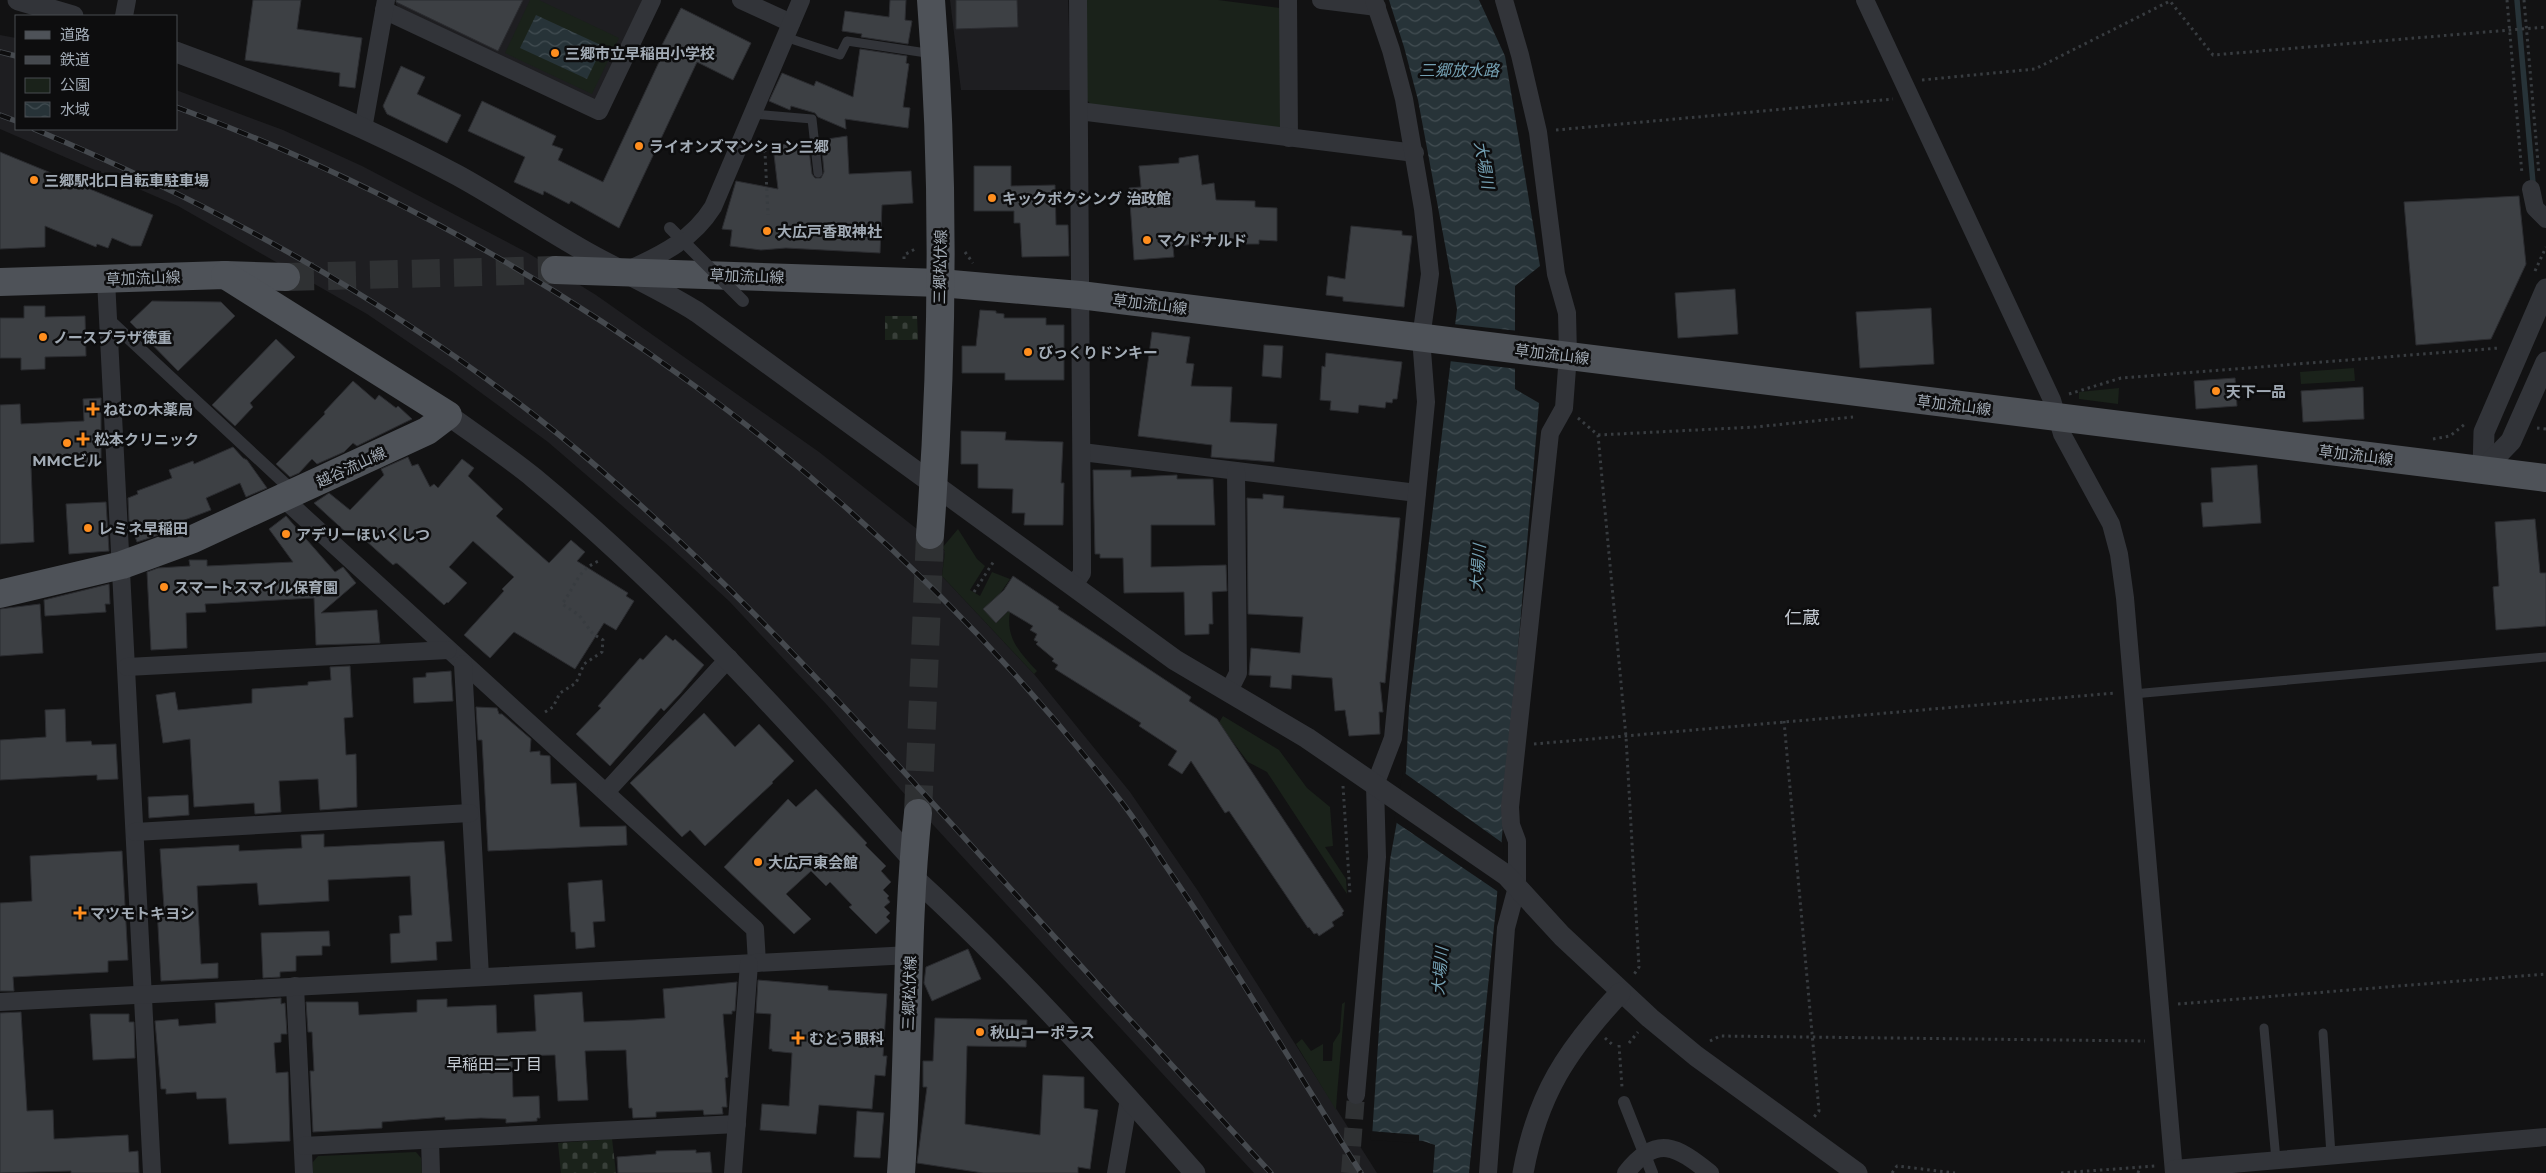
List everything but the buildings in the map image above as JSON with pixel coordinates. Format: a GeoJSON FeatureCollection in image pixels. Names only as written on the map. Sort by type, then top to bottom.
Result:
{"type":"FeatureCollection","features":[{"type":"Feature","properties":{"kind":"main road","name":"三郷松伏線"},"geometry":{"type":"LineString","coordinates":[[930,535],[934,483],[941,233],[935,54],[931,0]]}},
{"type":"Feature","properties":{"kind":"main road","name":"草加流山線"},"geometry":{"type":"LineString","coordinates":[[555,270],[940,283],[1080,295],[1537,352],[2055,408],[2546,478]]}},
{"type":"Feature","properties":{"kind":"main road","name":"草加流山線"},"geometry":{"type":"LineString","coordinates":[[0,282],[225,275],[286,277]]}},
{"type":"Feature","properties":{"kind":"main road"},"geometry":{"type":"LineString","coordinates":[[225,275],[448,416]]}},
{"type":"Feature","properties":{"kind":"main road","name":"越谷流山線"},"geometry":{"type":"LineString","coordinates":[[0,594],[122,564],[193,539],[427,432],[448,416]]}},
{"type":"Feature","properties":{"kind":"main road","name":"三郷松伏線"},"geometry":{"type":"LineString","coordinates":[[901,1173],[907,1093],[912,868],[918,813]]}},
{"type":"Feature","properties":{"kind":"street"},"geometry":{"type":"LineString","coordinates":[[18,0],[70,15]]}},
{"type":"Feature","properties":{"kind":"street"},"geometry":{"type":"LineString","coordinates":[[124,15],[127,0]]}},
{"type":"Feature","properties":{"kind":"street"},"geometry":{"type":"LineString","coordinates":[[363,129],[385,5],[599,111],[652,0]]}},
{"type":"Feature","properties":{"kind":"street"},"geometry":{"type":"LineString","coordinates":[[742,0],[788,30]]}},
{"type":"Feature","properties":{"kind":"street"},"geometry":{"type":"LineString","coordinates":[[625,271],[668,251],[704,222],[713,207],[801,0]]}},
{"type":"Feature","properties":{"kind":"street"},"geometry":{"type":"LineString","coordinates":[[1074,585],[1082,573],[1078,0]]}},
{"type":"Feature","properties":{"kind":"street"},"geometry":{"type":"LineString","coordinates":[[1288,0],[1289,138]]}},
{"type":"Feature","properties":{"kind":"street"},"geometry":{"type":"LineString","coordinates":[[1321,0],[1375,3],[1404,99],[1415,153],[1430,274],[1426,402],[1393,738],[1382,790],[1356,1095]]}},
{"type":"Feature","properties":{"kind":"street"},"geometry":{"type":"LineString","coordinates":[[1488,1173],[1506,928],[1517,841],[1512,825],[1510,807],[1550,433],[1564,408],[1568,355],[1567,313],[1556,274],[1538,132],[1520,55],[1504,0]]}},
{"type":"Feature","properties":{"kind":"street"},"geometry":{"type":"LineString","coordinates":[[1865,0],[2055,408],[2062,434],[2111,524],[2116,538],[2125,598],[2174,1169],[2546,1137]]}},
{"type":"Feature","properties":{"kind":"street"},"geometry":{"type":"LineString","coordinates":[[178,53],[236,74],[363,129],[457,175],[592,255],[652,284],[697,312],[934,483],[975,516],[1074,585],[1120,622],[1175,660],[1230,691],[1306,738],[1511,881],[1562,936],[1620,993],[1696,1056],[1857,1173]]}},
{"type":"Feature","properties":{"kind":"street"},"geometry":{"type":"LineString","coordinates":[[1079,111],[1415,153]]}},
{"type":"Feature","properties":{"kind":"street"},"geometry":{"type":"LineString","coordinates":[[2531,189],[2535,208],[2546,218]]}},
{"type":"Feature","properties":{"kind":"street"},"geometry":{"type":"LineString","coordinates":[[670,228],[743,301]]}},
{"type":"Feature","properties":{"kind":"street"},"geometry":{"type":"LineString","coordinates":[[106,280],[152,1173]]}},
{"type":"Feature","properties":{"kind":"street"},"geometry":{"type":"LineString","coordinates":[[2483,470],[2484,432],[2546,289]]}},
{"type":"Feature","properties":{"kind":"street"},"geometry":{"type":"LineString","coordinates":[[109,320],[448,650],[755,929],[733,1173]]}},
{"type":"Feature","properties":{"kind":"street"},"geometry":{"type":"LineString","coordinates":[[2483,470],[2511,441],[2546,362]]}},
{"type":"Feature","properties":{"kind":"street"},"geometry":{"type":"LineString","coordinates":[[448,416],[533,477],[607,541],[729,658],[912,868],[1129,1098],[1194,1173]]}},
{"type":"Feature","properties":{"kind":"street"},"geometry":{"type":"LineString","coordinates":[[1082,452],[1417,493]]}},
{"type":"Feature","properties":{"kind":"street"},"geometry":{"type":"LineString","coordinates":[[1230,691],[1238,673],[1236,470]]}},
{"type":"Feature","properties":{"kind":"street"},"geometry":{"type":"LineString","coordinates":[[127,667],[448,650]]}},
{"type":"Feature","properties":{"kind":"street"},"geometry":{"type":"LineString","coordinates":[[606,792],[729,658]]}},
{"type":"Feature","properties":{"kind":"street"},"geometry":{"type":"LineString","coordinates":[[463,664],[480,976]]}},
{"type":"Feature","properties":{"kind":"street"},"geometry":{"type":"LineString","coordinates":[[135,832],[470,813]]}},
{"type":"Feature","properties":{"kind":"street"},"geometry":{"type":"LineString","coordinates":[[0,1002],[910,955]]}},
{"type":"Feature","properties":{"kind":"street"},"geometry":{"type":"LineString","coordinates":[[295,986],[304,1173]]}},
{"type":"Feature","properties":{"kind":"street"},"geometry":{"type":"LineString","coordinates":[[1523,1173],[1537,1116],[1556,1073],[1591,1024],[1620,993]]}},
{"type":"Feature","properties":{"kind":"street"},"geometry":{"type":"LineString","coordinates":[[1116,1173],[1129,1098]]}},
{"type":"Feature","properties":{"kind":"street"},"geometry":{"type":"LineString","coordinates":[[1624,1102],[1652,1173]]}},
{"type":"Feature","properties":{"kind":"street"},"geometry":{"type":"LineString","coordinates":[[303,1146],[737,1124]]}},
{"type":"Feature","properties":{"kind":"street"},"geometry":{"type":"LineString","coordinates":[[430,1140],[431,1173]]}},
{"type":"Feature","properties":{"kind":"street"},"geometry":{"type":"LineString","coordinates":[[1626,1173],[1648,1151],[1673,1148],[1686,1154],[1710,1173]]}},
{"type":"Feature","properties":{"kind":"lane"},"geometry":{"type":"LineString","coordinates":[[788,30],[840,55],[847,41],[935,54]]}},
{"type":"Feature","properties":{"kind":"lane"},"geometry":{"type":"LineString","coordinates":[[752,114],[812,119],[818,173]]}},
{"type":"Feature","properties":{"kind":"lane"},"geometry":{"type":"LineString","coordinates":[[2132,692],[2546,657]]}},
{"type":"Feature","properties":{"kind":"lane"},"geometry":{"type":"LineString","coordinates":[[2264,1028],[2276,1160]]}},
{"type":"Feature","properties":{"kind":"lane"},"geometry":{"type":"LineString","coordinates":[[2323,1032],[2332,1156]]}},
{"type":"Feature","properties":{"kind":"path"},"geometry":{"type":"LineString","coordinates":[[2507,0],[2523,189],[2531,189],[2540,188],[2524,0]]}},
{"type":"Feature","properties":{"kind":"path"},"geometry":{"type":"LineString","coordinates":[[1538,132],[1907,90],[2036,68],[2170,1],[2213,56],[2546,27]]}},
{"type":"Feature","properties":{"kind":"path"},"geometry":{"type":"LineString","coordinates":[[750,144],[765,152],[768,215]]}},
{"type":"Feature","properties":{"kind":"path"},"geometry":{"type":"LineString","coordinates":[[2055,408],[2121,378],[2495,348],[2519,351]]}},
{"type":"Feature","properties":{"kind":"path"},"geometry":{"type":"LineString","coordinates":[[1564,408],[1598,435],[1755,427],[1861,416]]}},
{"type":"Feature","properties":{"kind":"path"},"geometry":{"type":"LineString","coordinates":[[1598,435],[1626,737],[1640,967],[1620,993]]}},
{"type":"Feature","properties":{"kind":"path"},"geometry":{"type":"LineString","coordinates":[[540,716],[553,707],[560,693],[576,683],[584,664],[600,655],[604,649],[603,640],[592,634],[579,615],[562,604],[574,589],[578,576],[586,567],[602,560],[595,554]]}},
{"type":"Feature","properties":{"kind":"path"},"geometry":{"type":"LineString","coordinates":[[974,592],[994,561]]}},
{"type":"Feature","properties":{"kind":"path"},"geometry":{"type":"LineString","coordinates":[[1518,745],[2132,692]]}},
{"type":"Feature","properties":{"kind":"path"},"geometry":{"type":"LineString","coordinates":[[1784,721],[1819,1111],[1802,1134]]}},
{"type":"Feature","properties":{"kind":"path"},"geometry":{"type":"LineString","coordinates":[[1343,783],[1350,894]]}},
{"type":"Feature","properties":{"kind":"path"},"geometry":{"type":"LineString","coordinates":[[2160,1006],[2546,974]]}},
{"type":"Feature","properties":{"kind":"path"},"geometry":{"type":"LineString","coordinates":[[1696,1056],[1706,1044],[1720,1036],[2164,1041]]}},
{"type":"Feature","properties":{"kind":"path"},"geometry":{"type":"LineString","coordinates":[[1619,1045],[1624,1102]]}},
{"type":"Feature","properties":{"kind":"path"},"geometry":{"type":"LineString","coordinates":[[1892,1173],[1897,1166],[1954,1173]]}},
{"type":"Feature","properties":{"kind":"path"},"geometry":{"type":"LineString","coordinates":[[2138,1173],[2140,1167]]}},
{"type":"Feature","properties":{"kind":"path"},"geometry":{"type":"LineString","coordinates":[[2061,1173],[2140,1167],[2174,1169]]}},
{"type":"Feature","properties":{"kind":"shaded area","name":"三郷市立早稲田小学校"},"geometry":{"type":"Polygon","coordinates":[[[396,0],[644,0],[597,98],[592,101],[399,8],[396,0]]]}},
{"type":"Feature","properties":{"kind":"shaded area"},"geometry":{"type":"Polygon","coordinates":[[[950,0],[1068,0],[1071,90],[961,90],[950,0]]]}},
{"type":"Feature","properties":{"kind":"shaded area"},"geometry":{"type":"Polygon","coordinates":[[[0,35],[15,38],[15,130],[178,130],[178,91],[283,130],[362,166],[528,253],[596,295],[819,452],[945,551],[942,576],[1034,674],[1130,792],[1198,891],[1377,1173],[1254,1173],[900,789],[827,705],[729,601],[670,547],[548,442],[454,373],[367,314],[178,206],[0,129],[0,35]]]}},
{"type":"Feature","properties":{"kind":"green space"},"geometry":{"type":"Polygon","coordinates":[[[530,0],[539,0],[619,38],[592,94],[505,53],[530,0]]]}},
{"type":"Feature","properties":{"kind":"green space"},"geometry":{"type":"Polygon","coordinates":[[[1085,0],[1218,0],[1280,8],[1281,129],[1093,107],[1087,100],[1085,0]]]}},
{"type":"Feature","properties":{"kind":"green space"},"geometry":{"type":"Polygon","coordinates":[[[885,316],[917,316],[918,340],[885,340],[885,316]]]}},
{"type":"Feature","properties":{"kind":"green space"},"geometry":{"type":"Polygon","coordinates":[[[2354,368],[2355,381],[2301,384],[2300,372],[2354,368]]]}},
{"type":"Feature","properties":{"kind":"green space"},"geometry":{"type":"Polygon","coordinates":[[[2119,388],[2118,404],[2079,399],[2079,392],[2119,388]]]}},
{"type":"Feature","properties":{"kind":"green space"},"geometry":{"type":"Polygon","coordinates":[[[958,529],[977,559],[985,566],[970,590],[980,596],[992,572],[1010,579],[997,598],[1011,607],[1009,626],[1011,635],[1024,657],[1037,671],[1034,674],[942,576],[945,551],[942,548],[958,529]]]}},
{"type":"Feature","properties":{"kind":"green space"},"geometry":{"type":"Polygon","coordinates":[[[1223,716],[1279,750],[1307,788],[1330,807],[1333,846],[1325,847],[1346,879],[1347,894],[1267,772],[1248,762],[1223,729],[1217,726],[1223,716]]]}},
{"type":"Feature","properties":{"kind":"green space"},"geometry":{"type":"Polygon","coordinates":[[[1345,1002],[1336,1110],[1296,1044],[1302,1039],[1311,1051],[1323,1044],[1323,1061],[1332,1061],[1333,1043],[1340,1032],[1342,1004],[1345,1002]]]}},
{"type":"Feature","properties":{"kind":"green space"},"geometry":{"type":"Polygon","coordinates":[[[612,1139],[616,1173],[561,1173],[558,1143],[612,1139]]]}},
{"type":"Feature","properties":{"kind":"green space"},"geometry":{"type":"Polygon","coordinates":[[[416,1152],[421,1158],[422,1173],[313,1173],[313,1162],[318,1156],[416,1152]]]}},
{"type":"Feature","properties":{"kind":"water"},"geometry":{"type":"Polygon","coordinates":[[[1389,0],[1479,0],[1505,56],[1540,266],[1515,286],[1515,389],[1539,403],[1496,907],[1469,1173],[1433,1173],[1435,1145],[1423,1141],[1372,1137],[1390,860],[1406,771],[1409,707],[1457,309],[1418,100],[1389,0]]]}},
{"type":"Feature","properties":{"kind":"water"},"geometry":{"type":"Polygon","coordinates":[[[536,15],[603,46],[587,79],[520,48],[536,15]]]}},
{"type":"Feature","properties":{"kind":"pier"},"geometry":{"type":"Polygon","coordinates":[[[1453,324],[1519,331],[1518,369],[1449,361],[1453,324]]]}},
{"type":"Feature","properties":{"kind":"pier"},"geometry":{"type":"Polygon","coordinates":[[[1403,772],[1504,844],[1500,893],[1394,821],[1403,772]]]}},
{"type":"Feature","properties":{"kind":"pier"},"geometry":{"type":"Polygon","coordinates":[[[1370,1131],[1419,1135],[1419,1143],[1371,1140],[1370,1131]]]}},
{"type":"Feature","properties":{"kind":"waterway"},"geometry":{"type":"LineString","coordinates":[[2517,0],[2533,183]]}},
{"type":"Feature","properties":{"kind":"tunnel"},"geometry":{"type":"LineString","coordinates":[[286,277],[555,270]]}},
{"type":"Feature","properties":{"kind":"tunnel"},"geometry":{"type":"LineString","coordinates":[[918,813],[930,535]]}},
{"type":"Feature","properties":{"kind":"tunnel"},"geometry":{"type":"LineString","coordinates":[[1350,1173],[1356,1095]]}},
{"type":"Feature","properties":{"kind":"railway"},"geometry":{"type":"LineString","coordinates":[[0,52],[15,56]]}},
{"type":"Feature","properties":{"kind":"railway"},"geometry":{"type":"LineString","coordinates":[[178,108],[313,163],[445,228],[572,303],[694,385],[810,476],[919,575],[1021,681],[1116,795],[1140,828],[1264,1016],[1361,1173]]}},
{"type":"Feature","properties":{"kind":"railway"},"geometry":{"type":"LineString","coordinates":[[0,115],[15,121]]}},
{"type":"Feature","properties":{"kind":"railway"},"geometry":{"type":"LineString","coordinates":[[36,130],[104,159],[173,192],[307,263],[436,343],[498,387],[558,434],[662,525],[761,620],[902,770],[1271,1173]]}},
{"type":"Feature","properties":{"kind":"place","name":"三郷市立早稲田小学校"},"geometry":{"type":"Point","coordinates":[555,53]}},
{"type":"Feature","properties":{"kind":"place","name":"ライオンズマンション三郷"},"geometry":{"type":"Point","coordinates":[639,146]}},
{"type":"Feature","properties":{"kind":"place","name":"三郷駅北口自転車駐車場"},"geometry":{"type":"Point","coordinates":[34,180]}},
{"type":"Feature","properties":{"kind":"place","name":"キックボクシング 治政館"},"geometry":{"type":"Point","coordinates":[992,198]}},
{"type":"Feature","properties":{"kind":"place","name":"大広戸香取神社"},"geometry":{"type":"Point","coordinates":[767,231]}},
{"type":"Feature","properties":{"kind":"place","name":"マクドナルド"},"geometry":{"type":"Point","coordinates":[1147,240]}},
{"type":"Feature","properties":{"kind":"place","name":"ノースプラザ徳重"},"geometry":{"type":"Point","coordinates":[43,337]}},
{"type":"Feature","properties":{"kind":"place","name":"びっくりドンキー"},"geometry":{"type":"Point","coordinates":[1028,352]}},
{"type":"Feature","properties":{"kind":"place","name":"天下一品"},"geometry":{"type":"Point","coordinates":[2216,391]}},
{"type":"Feature","properties":{"kind":"place","name":"ねむの木薬局"},"geometry":{"type":"Point","coordinates":[93,409]}},
{"type":"Feature","properties":{"kind":"place","name":"松本クリニック"},"geometry":{"type":"Point","coordinates":[83,439]}},
{"type":"Feature","properties":{"kind":"place","name":"MMCビル"},"geometry":{"type":"Point","coordinates":[67,443]}},
{"type":"Feature","properties":{"kind":"place","name":"レミネ早稲田"},"geometry":{"type":"Point","coordinates":[88,528]}},
{"type":"Feature","properties":{"kind":"place","name":"アデリーほいくしつ"},"geometry":{"type":"Point","coordinates":[286,534]}},
{"type":"Feature","properties":{"kind":"place","name":"スマートスマイル保育園"},"geometry":{"type":"Point","coordinates":[164,587]}},
{"type":"Feature","properties":{"kind":"place","name":"大広戸東会館"},"geometry":{"type":"Point","coordinates":[758,862]}},
{"type":"Feature","properties":{"kind":"place","name":"マツモトキヨシ"},"geometry":{"type":"Point","coordinates":[80,913]}},
{"type":"Feature","properties":{"kind":"place","name":"秋山コーポラス"},"geometry":{"type":"Point","coordinates":[980,1032]}},
{"type":"Feature","properties":{"kind":"place","name":"むとう眼科"},"geometry":{"type":"Point","coordinates":[798,1038]}},
{"type":"Feature","properties":{"kind":"district","name":"仁蔵"},"geometry":{"type":"Point","coordinates":[1802,618]}},
{"type":"Feature","properties":{"kind":"district","name":"早稲田二丁目"},"geometry":{"type":"Point","coordinates":[494,1064]}},
{"type":"Feature","properties":{"kind":"water label","name":"三郷放水路"},"geometry":{"type":"Point","coordinates":[1459,70]}},
{"type":"Feature","properties":{"kind":"water label","name":"大場川"},"geometry":{"type":"Point","coordinates":[1484,165]}},
{"type":"Feature","properties":{"kind":"water label","name":"大場川"},"geometry":{"type":"Point","coordinates":[1478,568]}},
{"type":"Feature","properties":{"kind":"water label","name":"大場川"},"geometry":{"type":"Point","coordinates":[1440,971]}}]}
